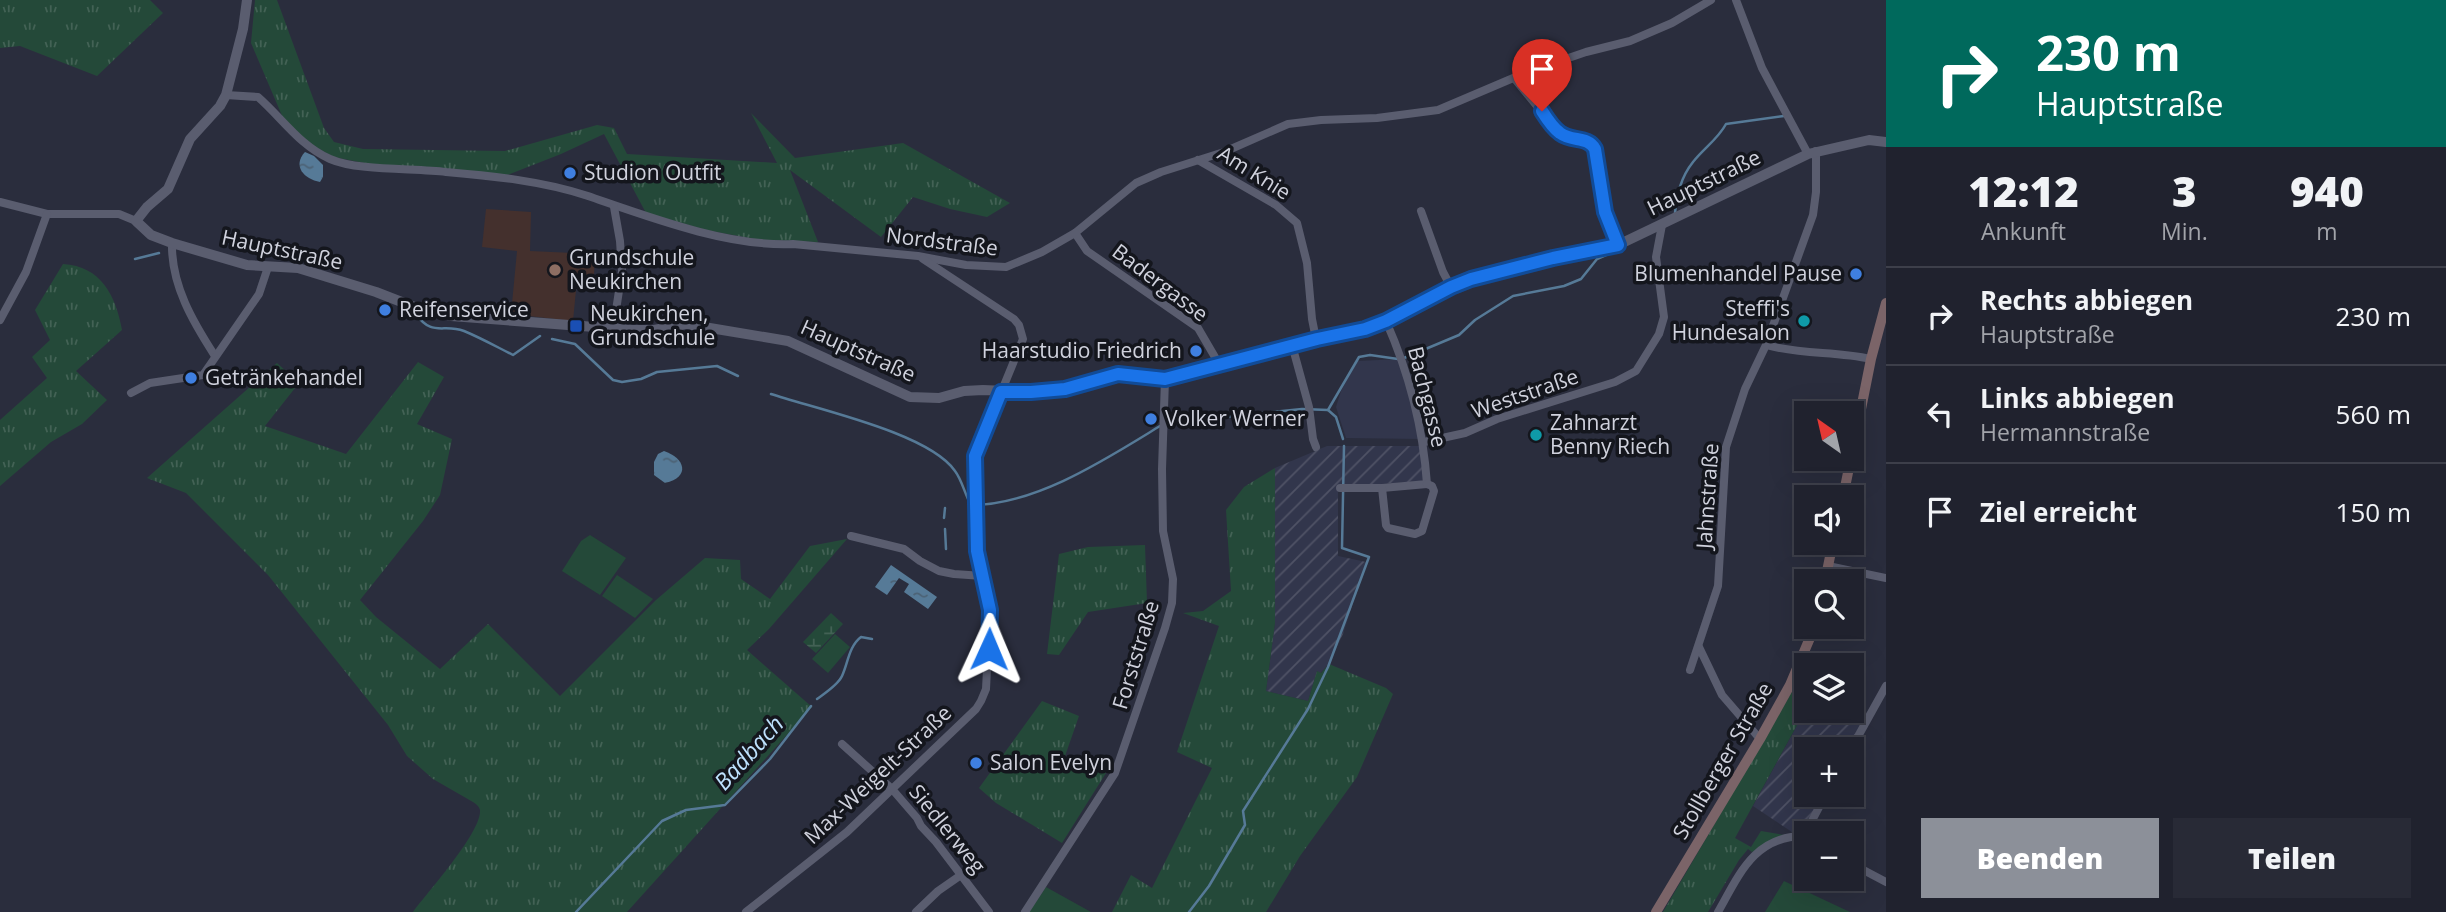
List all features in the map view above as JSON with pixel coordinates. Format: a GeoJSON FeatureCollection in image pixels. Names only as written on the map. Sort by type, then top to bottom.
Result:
{"type":"FeatureCollection","features":[{"type":"Feature","properties":{"kind":"main road"},"geometry":{"type":"LineString","coordinates":[[1862,401],[1886,303]]}},
{"type":"Feature","properties":{"kind":"main road"},"geometry":{"type":"LineString","coordinates":[[1827,569],[1830,555]]}},
{"type":"Feature","properties":{"kind":"main road","name":"Stollberger Straße"},"geometry":{"type":"LineString","coordinates":[[1656,912],[1760,739],[1811,639]]}},
{"type":"Feature","properties":{"kind":"street"},"geometry":{"type":"LineString","coordinates":[[136,221],[168,189],[190,139],[211,117],[226,94],[247,0]]}},
{"type":"Feature","properties":{"kind":"street","name":"Nordstraße"},"geometry":{"type":"LineString","coordinates":[[226,94],[258,97],[306,144],[333,160],[529,183],[588,196],[614,207],[703,233],[777,245],[793,244],[918,256],[966,265],[1006,267],[1042,252],[1076,233],[1136,183],[1224,152],[1288,124],[1377,118],[1438,110],[1586,52],[1630,41],[1672,23],[1711,0]]}},
{"type":"Feature","properties":{"kind":"street"},"geometry":{"type":"LineString","coordinates":[[1736,0],[1762,68],[1812,152]]}},
{"type":"Feature","properties":{"kind":"street"},"geometry":{"type":"LineString","coordinates":[[1514,78],[1559,133],[1592,144],[1605,212],[1618,245]]}},
{"type":"Feature","properties":{"kind":"street","name":"Hauptstraße"},"geometry":{"type":"LineString","coordinates":[[0,202],[47,214],[119,214],[136,221],[151,235],[172,243],[247,265],[298,268],[376,292],[417,308],[452,316],[612,330],[654,330],[686,324],[788,341],[910,397],[939,398],[964,391],[1031,392],[1065,389],[1118,374],[1165,379],[1292,345],[1365,329],[1471,279],[1618,245],[1812,152],[1869,140],[1886,142]]}},
{"type":"Feature","properties":{"kind":"street","name":"Jahnstraße"},"geometry":{"type":"LineString","coordinates":[[1690,670],[1718,586],[1726,447],[1745,389],[1766,345],[1813,215],[1816,192],[1812,152]]}},
{"type":"Feature","properties":{"kind":"street","name":"Am Knie"},"geometry":{"type":"LineString","coordinates":[[1198,160],[1268,200],[1297,223],[1307,263],[1312,319],[1317,339]]}},
{"type":"Feature","properties":{"kind":"street"},"geometry":{"type":"LineString","coordinates":[[612,330],[622,271],[614,207]]}},
{"type":"Feature","properties":{"kind":"street"},"geometry":{"type":"LineString","coordinates":[[1421,211],[1451,287]]}},
{"type":"Feature","properties":{"kind":"street"},"geometry":{"type":"LineString","coordinates":[[0,320],[26,272],[47,214]]}},
{"type":"Feature","properties":{"kind":"street","name":"Weststraße"},"geometry":{"type":"LineString","coordinates":[[1424,442],[1465,433],[1497,419],[1601,387],[1636,371],[1659,334],[1664,317],[1656,257],[1662,225]]}},
{"type":"Feature","properties":{"kind":"street","name":"Badergasse"},"geometry":{"type":"LineString","coordinates":[[1076,233],[1087,251],[1198,328],[1219,365]]}},
{"type":"Feature","properties":{"kind":"street"},"geometry":{"type":"LineString","coordinates":[[172,243],[175,276],[183,299],[215,356]]}},
{"type":"Feature","properties":{"kind":"street","name":"Max-Weigelt-Straße"},"geometry":{"type":"LineString","coordinates":[[746,912],[847,832],[981,701],[986,689],[990,610],[977,551],[975,456],[1023,340],[1014,319],[918,256]]}},
{"type":"Feature","properties":{"kind":"street"},"geometry":{"type":"LineString","coordinates":[[131,393],[150,383],[203,375],[258,295],[268,267]]}},
{"type":"Feature","properties":{"kind":"street","name":"Bachgasse"},"geometry":{"type":"LineString","coordinates":[[1382,488],[1386,526],[1415,534],[1422,531],[1434,491],[1432,485],[1427,484],[1424,442],[1402,358],[1386,321]]}},
{"type":"Feature","properties":{"kind":"street"},"geometry":{"type":"LineString","coordinates":[[1292,345],[1310,409],[1316,447]]}},
{"type":"Feature","properties":{"kind":"street"},"geometry":{"type":"LineString","coordinates":[[1766,345],[1813,354],[1840,354],[1871,359]]}},
{"type":"Feature","properties":{"kind":"street","name":"Forststraße"},"geometry":{"type":"LineString","coordinates":[[1025,912],[1115,773],[1166,628],[1172,603],[1172,579],[1163,531],[1165,379]]}},
{"type":"Feature","properties":{"kind":"street"},"geometry":{"type":"LineString","coordinates":[[1344,488],[1427,484]]}},
{"type":"Feature","properties":{"kind":"street"},"geometry":{"type":"LineString","coordinates":[[852,536],[904,549],[939,571],[984,576]]}},
{"type":"Feature","properties":{"kind":"street"},"geometry":{"type":"LineString","coordinates":[[1828,566],[1886,578]]}},
{"type":"Feature","properties":{"kind":"street"},"geometry":{"type":"LineString","coordinates":[[1699,647],[1722,695],[1760,739]]}},
{"type":"Feature","properties":{"kind":"street"},"geometry":{"type":"LineString","coordinates":[[1858,737],[1886,686]]}},
{"type":"Feature","properties":{"kind":"street","name":"Siedlerweg"},"geometry":{"type":"LineString","coordinates":[[842,744],[892,789],[989,912]]}},
{"type":"Feature","properties":{"kind":"street"},"geometry":{"type":"LineString","coordinates":[[1718,912],[1755,853],[1794,836]]}},
{"type":"Feature","properties":{"kind":"street"},"geometry":{"type":"LineString","coordinates":[[1864,870],[1886,882]]}},
{"type":"Feature","properties":{"kind":"street"},"geometry":{"type":"LineString","coordinates":[[916,912],[938,891],[961,875]]}},
{"type":"Feature","properties":{"kind":"shaded area","name":"Grundschule Neukirchen"},"geometry":{"type":"Polygon","coordinates":[[[486,209],[531,212],[530,251],[595,254],[594,276],[584,276],[577,280],[573,321],[511,314],[517,251],[482,247],[486,209]]]}},
{"type":"Feature","properties":{"kind":"shaded area"},"geometry":{"type":"Polygon","coordinates":[[[1400,359],[1420,439],[1346,438],[1336,407],[1357,361],[1400,359]]]}},
{"type":"Feature","properties":{"kind":"shaded area"},"geometry":{"type":"Polygon","coordinates":[[[1327,446],[1422,446],[1423,481],[1338,487],[1338,556],[1366,562],[1343,634],[1329,664],[1320,673],[1317,671],[1308,701],[1266,691],[1275,623],[1275,468],[1327,446]]]}},
{"type":"Feature","properties":{"kind":"shaded area"},"geometry":{"type":"Polygon","coordinates":[[[1798,723],[1862,723],[1854,737],[1794,737],[1794,807],[1816,807],[1808,821],[1794,821],[1794,832],[1753,806],[1798,723]]]}},
{"type":"Feature","properties":{"kind":"green space"},"geometry":{"type":"Polygon","coordinates":[[[0,0],[150,0],[163,13],[97,76],[20,46],[0,48],[0,0]]]}},
{"type":"Feature","properties":{"kind":"green space"},"geometry":{"type":"Polygon","coordinates":[[[255,0],[277,0],[324,128],[334,142],[363,149],[505,151],[597,125],[614,128],[627,154],[777,163],[751,113],[795,158],[903,143],[1010,203],[987,217],[913,197],[881,237],[790,170],[818,242],[760,240],[706,230],[646,213],[604,134],[502,177],[369,164],[334,157],[308,143],[283,118],[251,43],[255,0]]]}},
{"type":"Feature","properties":{"kind":"green space"},"geometry":{"type":"Polygon","coordinates":[[[63,264],[87,270],[97,277],[116,306],[122,330],[76,371],[107,400],[82,424],[51,442],[0,486],[0,420],[47,378],[32,357],[50,340],[35,310],[63,264]]]}},
{"type":"Feature","properties":{"kind":"green space"},"geometry":{"type":"Polygon","coordinates":[[[418,362],[444,377],[417,424],[452,439],[440,495],[423,521],[360,600],[376,617],[440,669],[488,624],[560,696],[656,600],[705,558],[740,560],[741,579],[770,599],[810,546],[847,539],[769,629],[747,650],[812,707],[627,912],[413,912],[472,833],[478,820],[479,807],[433,779],[407,756],[388,725],[268,575],[186,493],[147,478],[277,363],[299,383],[265,426],[346,454],[418,362]]]}},
{"type":"Feature","properties":{"kind":"green space"},"geometry":{"type":"Polygon","coordinates":[[[1275,468],[1275,623],[1266,691],[1308,701],[1317,671],[1321,673],[1329,664],[1386,688],[1393,694],[1357,777],[1300,856],[1266,912],[1112,912],[1131,875],[1152,888],[1212,768],[1177,752],[1219,626],[1183,613],[1203,611],[1231,591],[1226,510],[1244,487],[1275,468]]]}},
{"type":"Feature","properties":{"kind":"green space"},"geometry":{"type":"Polygon","coordinates":[[[590,535],[626,558],[600,595],[562,571],[581,541],[590,535]]]}},
{"type":"Feature","properties":{"kind":"green space"},"geometry":{"type":"Polygon","coordinates":[[[1145,545],[1147,603],[1088,612],[1059,655],[1047,654],[1059,554],[1088,547],[1145,545]]]}},
{"type":"Feature","properties":{"kind":"green space"},"geometry":{"type":"Polygon","coordinates":[[[617,575],[653,599],[635,618],[602,596],[617,575]]]}},
{"type":"Feature","properties":{"kind":"green space"},"geometry":{"type":"Polygon","coordinates":[[[831,613],[843,624],[816,653],[803,642],[831,613]]]}},
{"type":"Feature","properties":{"kind":"green space"},"geometry":{"type":"Polygon","coordinates":[[[835,634],[850,647],[828,673],[812,659],[835,634]]]}},
{"type":"Feature","properties":{"kind":"green space"},"geometry":{"type":"Polygon","coordinates":[[[1794,688],[1794,723],[1798,723],[1735,838],[1751,847],[1761,831],[1784,835],[1752,852],[1748,849],[1708,912],[1663,912],[1794,688]]]}},
{"type":"Feature","properties":{"kind":"green space"},"geometry":{"type":"Polygon","coordinates":[[[1042,701],[1079,716],[1064,759],[1106,773],[1062,843],[996,803],[979,788],[1042,701]]]}},
{"type":"Feature","properties":{"kind":"green space"},"geometry":{"type":"Polygon","coordinates":[[[1784,881],[1794,886],[1794,891],[1805,891],[1850,912],[1765,912],[1784,881]]]}},
{"type":"Feature","properties":{"kind":"green space"},"geometry":{"type":"Polygon","coordinates":[[[1046,887],[1091,912],[1029,912],[1046,887]]]}},
{"type":"Feature","properties":{"kind":"water"},"geometry":{"type":"Polygon","coordinates":[[[305,152],[323,165],[320,182],[305,175],[300,167],[301,157],[305,152]]]}},
{"type":"Feature","properties":{"kind":"water"},"geometry":{"type":"Polygon","coordinates":[[[664,451],[677,458],[682,467],[679,476],[665,483],[654,475],[654,462],[658,454],[664,451]]]}},
{"type":"Feature","properties":{"kind":"water"},"geometry":{"type":"Polygon","coordinates":[[[891,565],[937,597],[928,609],[904,592],[909,584],[899,578],[887,595],[875,587],[891,565]]]}},
{"type":"Feature","properties":{"kind":"waterway"},"geometry":{"type":"LineString","coordinates":[[1675,213],[1678,192],[1685,174],[1726,124],[1784,116]]}},
{"type":"Feature","properties":{"kind":"waterway"},"geometry":{"type":"LineString","coordinates":[[135,259],[159,253]]}},
{"type":"Feature","properties":{"kind":"waterway"},"geometry":{"type":"LineString","coordinates":[[1404,358],[1459,335],[1475,320],[1513,296],[1564,286],[1581,279],[1597,259],[1606,255]]}},
{"type":"Feature","properties":{"kind":"waterway"},"geometry":{"type":"LineString","coordinates":[[415,313],[421,321],[433,328],[464,331],[513,355],[540,336]]}},
{"type":"Feature","properties":{"kind":"waterway"},"geometry":{"type":"LineString","coordinates":[[552,339],[575,344],[613,380],[622,382],[641,379],[657,372],[717,366],[738,376]]}},
{"type":"Feature","properties":{"kind":"waterway"},"geometry":{"type":"LineString","coordinates":[[1251,414],[1302,409],[1328,410],[1359,357],[1370,355],[1398,359]]}},
{"type":"Feature","properties":{"kind":"waterway"},"geometry":{"type":"LineString","coordinates":[[771,394],[870,424],[922,445],[941,457],[955,471],[971,505],[996,503],[1045,489],[1094,465],[1160,426]]}},
{"type":"Feature","properties":{"kind":"waterway"},"geometry":{"type":"LineString","coordinates":[[1328,410],[1336,417],[1343,439]]}},
{"type":"Feature","properties":{"kind":"waterway"},"geometry":{"type":"LineString","coordinates":[[1167,425],[1181,421],[1236,416]]}},
{"type":"Feature","properties":{"kind":"waterway"},"geometry":{"type":"LineString","coordinates":[[1189,912],[1209,886],[1245,825],[1243,811],[1308,709],[1328,667],[1369,557],[1342,548],[1344,446]]}},
{"type":"Feature","properties":{"kind":"waterway"},"geometry":{"type":"LineString","coordinates":[[944,518],[945,508]]}},
{"type":"Feature","properties":{"kind":"waterway"},"geometry":{"type":"LineString","coordinates":[[945,529],[946,549]]}},
{"type":"Feature","properties":{"kind":"waterway"},"geometry":{"type":"LineString","coordinates":[[817,699],[840,679],[857,641],[861,637],[872,639]]}},
{"type":"Feature","properties":{"kind":"waterway","name":"Badbach"},"geometry":{"type":"LineString","coordinates":[[576,912],[662,821],[686,810],[725,805],[770,759],[811,706]]}},
{"type":"Feature","properties":{"kind":"place","name":"Studion Outfit"},"geometry":{"type":"Point","coordinates":[570,173]}},
{"type":"Feature","properties":{"kind":"place","name":"Grundschule Neukirchen"},"geometry":{"type":"Point","coordinates":[555,270]}},
{"type":"Feature","properties":{"kind":"place","name":"Blumenhandel Pause"},"geometry":{"type":"Point","coordinates":[1856,274]}},
{"type":"Feature","properties":{"kind":"place","name":"Reifenservice"},"geometry":{"type":"Point","coordinates":[385,310]}},
{"type":"Feature","properties":{"kind":"place","name":"Steffi's Hundesalon"},"geometry":{"type":"Point","coordinates":[1804,321]}},
{"type":"Feature","properties":{"kind":"place","name":"Neukirchen, Grundschule"},"geometry":{"type":"Point","coordinates":[576,326]}},
{"type":"Feature","properties":{"kind":"place","name":"Haarstudio Friedrich"},"geometry":{"type":"Point","coordinates":[1196,351]}},
{"type":"Feature","properties":{"kind":"place","name":"Getränkehandel"},"geometry":{"type":"Point","coordinates":[191,378]}},
{"type":"Feature","properties":{"kind":"place","name":"Volker Werner"},"geometry":{"type":"Point","coordinates":[1151,419]}},
{"type":"Feature","properties":{"kind":"place","name":"Zahnarzt Benny Riech"},"geometry":{"type":"Point","coordinates":[1536,435]}},
{"type":"Feature","properties":{"kind":"place","name":"Salon Evelyn"},"geometry":{"type":"Point","coordinates":[976,763]}},
{"type":"Feature","properties":{"kind":"route"},"geometry":{"type":"LineString","coordinates":[[989,649],[990,610],[977,551],[975,456],[995,413],[1001,392],[1065,389],[1118,374],[1165,379],[1365,329],[1471,279],[1618,245],[1605,212],[1595,149],[1590,142],[1559,133],[1542,111]]}}]}
